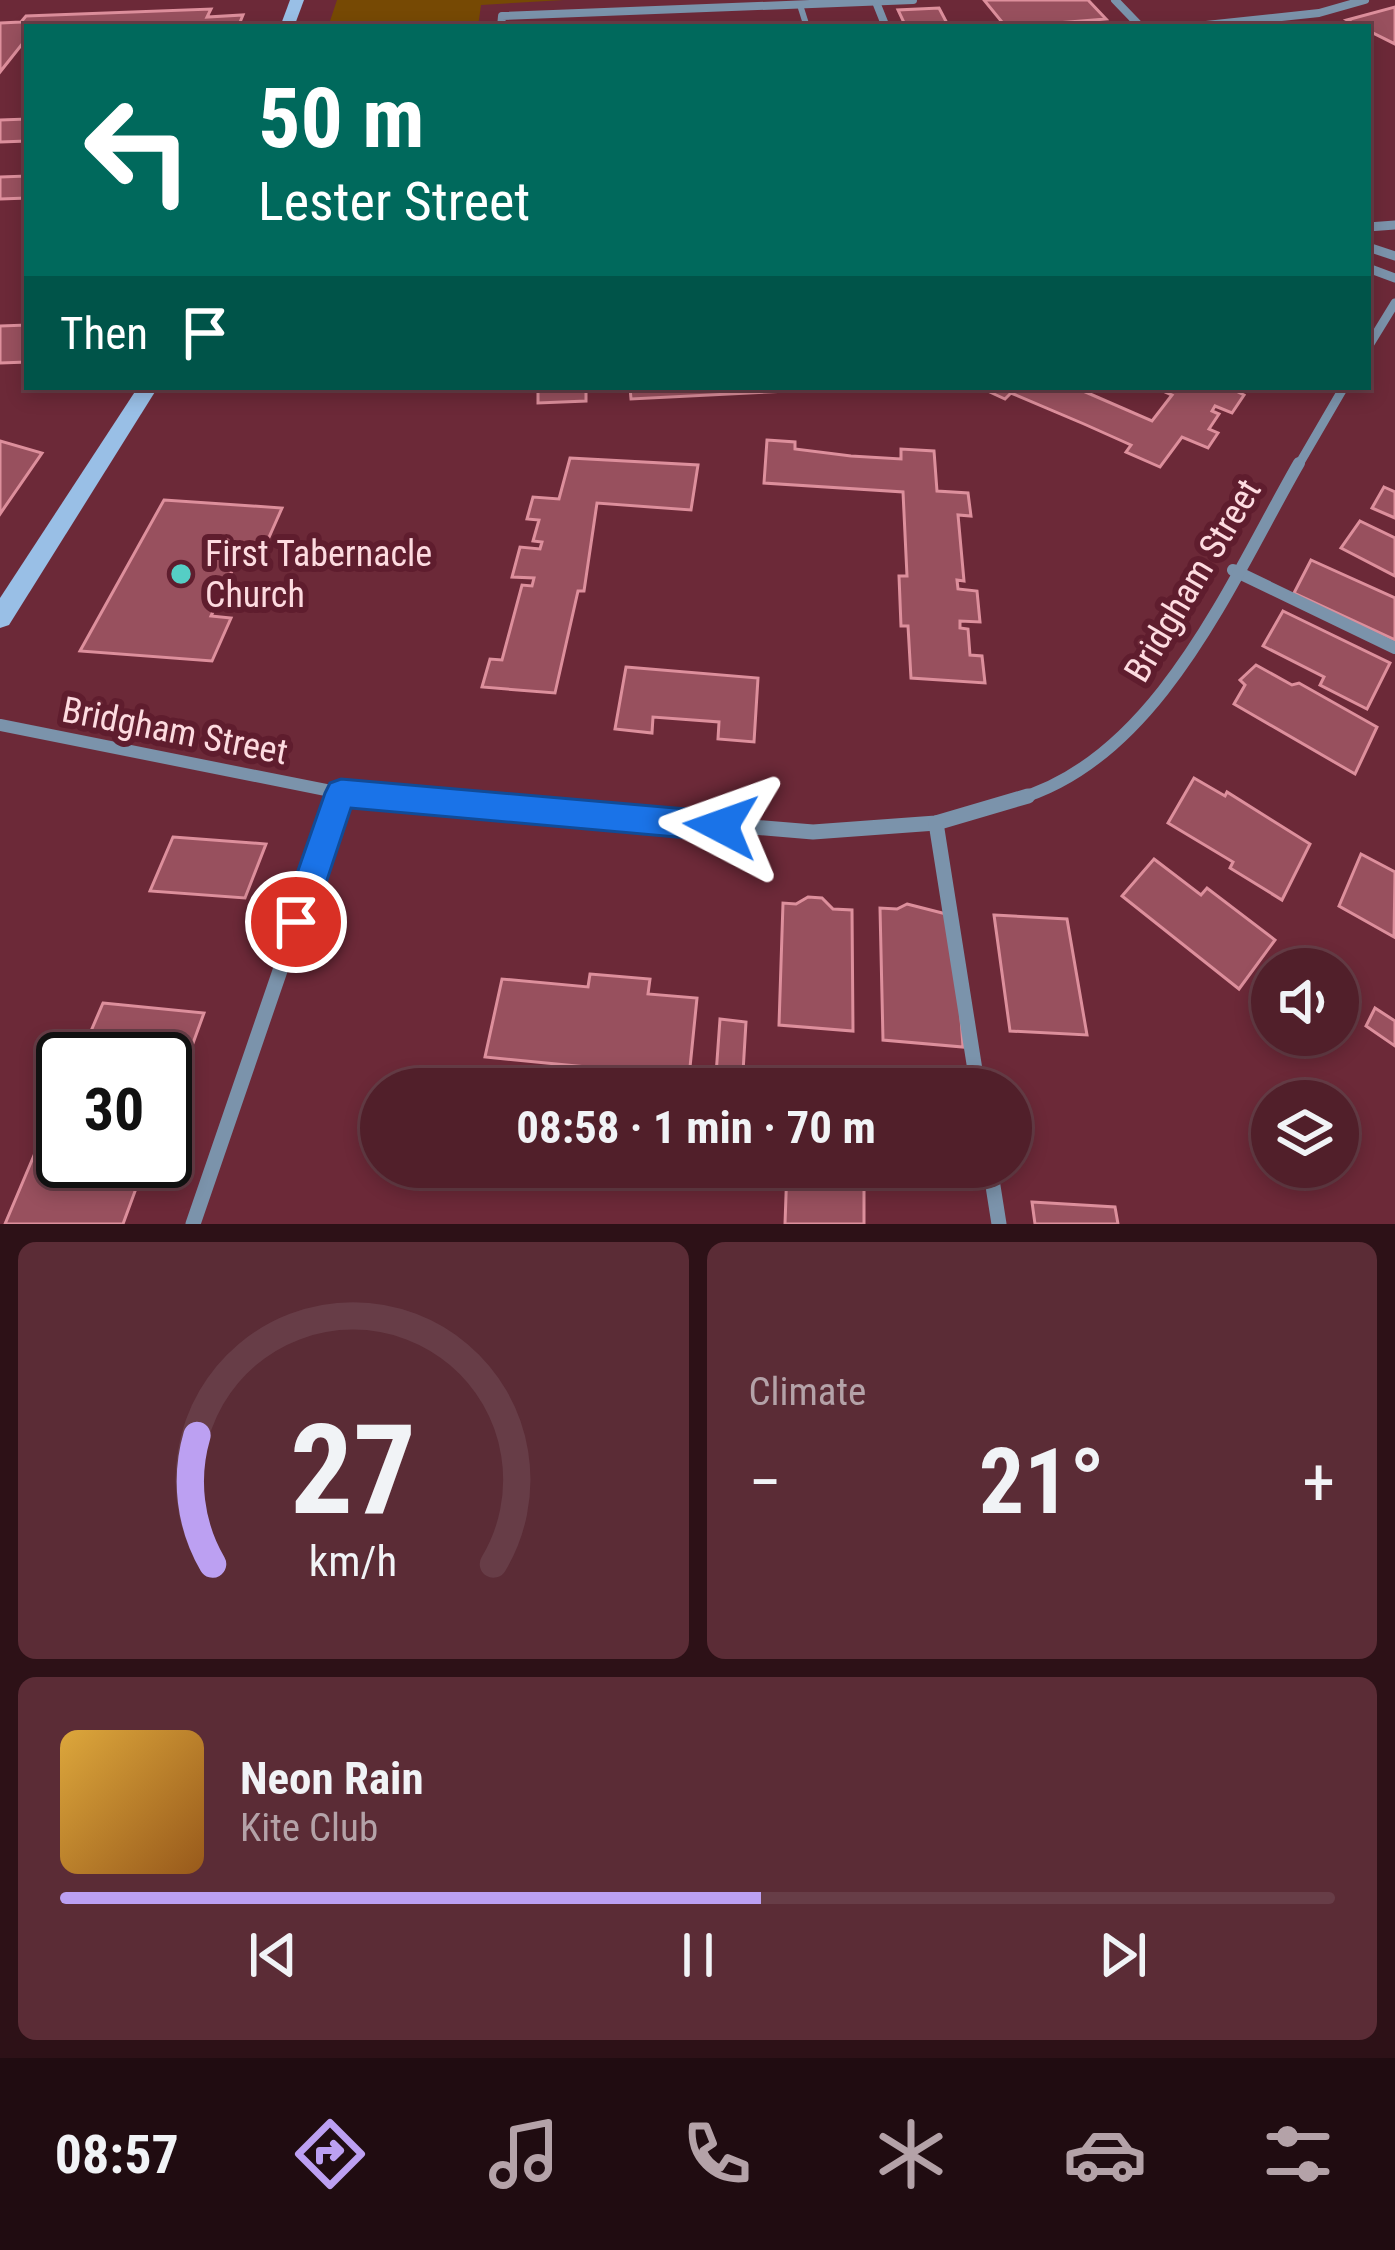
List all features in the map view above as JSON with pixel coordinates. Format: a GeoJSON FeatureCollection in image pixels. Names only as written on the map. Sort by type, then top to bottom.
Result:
{"type":"FeatureCollection","features":[{"type":"Feature","properties":{"kind":"main road"},"geometry":{"type":"LineString","coordinates":[[0,618],[146,390]]}},
{"type":"Feature","properties":{"kind":"street"},"geometry":{"type":"LineString","coordinates":[[501,24],[502,16],[913,0]]}},
{"type":"Feature","properties":{"kind":"street"},"geometry":{"type":"LineString","coordinates":[[1115,0],[1138,24]]}},
{"type":"Feature","properties":{"kind":"street"},"geometry":{"type":"LineString","coordinates":[[1215,24],[1319,13],[1365,0]]}},
{"type":"Feature","properties":{"kind":"street"},"geometry":{"type":"LineString","coordinates":[[1371,342],[1395,303]]}},
{"type":"Feature","properties":{"kind":"street","name":"Bridgham Street"},"geometry":{"type":"LineString","coordinates":[[0,725],[341,793],[764,830],[813,832],[936,823],[1050,790],[1118,741],[1169,686],[1342,390]]}},
{"type":"Feature","properties":{"kind":"street"},"geometry":{"type":"LineString","coordinates":[[1233,570],[1395,648]]}},
{"type":"Feature","properties":{"kind":"street"},"geometry":{"type":"LineString","coordinates":[[193,1224],[341,793]]}},
{"type":"Feature","properties":{"kind":"street"},"geometry":{"type":"LineString","coordinates":[[936,823],[975,1068]]}},
{"type":"Feature","properties":{"kind":"street"},"geometry":{"type":"LineString","coordinates":[[993,1188],[999,1224]]}},
{"type":"Feature","properties":{"kind":"lane"},"geometry":{"type":"LineString","coordinates":[[800,5],[805,24]]}},
{"type":"Feature","properties":{"kind":"shaded area"},"geometry":{"type":"Polygon","coordinates":[[[337,0],[564,0],[481,5],[478,24],[329,24],[337,0]]]}},
{"type":"Feature","properties":{"kind":"building"},"geometry":{"type":"Polygon","coordinates":[[[984,0],[1088,0],[1106,19],[1044,24],[1004,24],[984,0]]]}},
{"type":"Feature","properties":{"kind":"building"},"geometry":{"type":"Polygon","coordinates":[[[1395,7],[1395,44],[1371,32],[1371,24],[1347,20],[1395,7]]]}},
{"type":"Feature","properties":{"kind":"building"},"geometry":{"type":"Polygon","coordinates":[[[939,8],[947,24],[905,24],[898,10],[939,8]]]}},
{"type":"Feature","properties":{"kind":"building"},"geometry":{"type":"Polygon","coordinates":[[[211,9],[207,17],[243,15],[239,24],[24,24],[24,42],[0,72],[0,23],[21,22],[26,16],[211,9]]]}},
{"type":"Feature","properties":{"kind":"building"},"geometry":{"type":"Polygon","coordinates":[[[24,119],[24,141],[0,142],[0,120],[24,119]]]}},
{"type":"Feature","properties":{"kind":"building"},"geometry":{"type":"Polygon","coordinates":[[[24,176],[24,198],[0,199],[0,177],[24,176]]]}},
{"type":"Feature","properties":{"kind":"building"},"geometry":{"type":"Polygon","coordinates":[[[24,325],[24,362],[0,363],[0,326],[24,325]]]}},
{"type":"Feature","properties":{"kind":"building"},"geometry":{"type":"Polygon","coordinates":[[[538,390],[586,390],[586,401],[538,403],[538,390]]]}},
{"type":"Feature","properties":{"kind":"building"},"geometry":{"type":"Polygon","coordinates":[[[630,390],[808,390],[631,399],[630,390]]]}},
{"type":"Feature","properties":{"kind":"building"},"geometry":{"type":"Polygon","coordinates":[[[985,390],[1081,390],[1152,421],[1172,395],[1167,390],[1234,390],[1244,395],[1232,413],[1215,406],[1212,411],[1219,414],[1209,429],[1218,433],[1208,448],[1182,437],[1160,467],[1126,452],[1131,445],[1084,424],[1011,393],[1005,399],[985,390]]]}},
{"type":"Feature","properties":{"kind":"building"},"geometry":{"type":"Polygon","coordinates":[[[767,440],[795,442],[795,449],[851,456],[901,459],[901,449],[934,451],[937,491],[968,493],[971,516],[958,515],[964,581],[957,580],[958,589],[977,591],[980,622],[960,621],[960,628],[968,629],[970,655],[982,656],[985,683],[911,678],[908,626],[901,626],[899,576],[907,576],[903,492],[764,483],[767,440]]]}},
{"type":"Feature","properties":{"kind":"building"},"geometry":{"type":"Polygon","coordinates":[[[0,441],[42,453],[0,514],[0,441]]]}},
{"type":"Feature","properties":{"kind":"building"},"geometry":{"type":"Polygon","coordinates":[[[570,458],[698,465],[691,510],[597,503],[584,591],[578,591],[555,693],[482,687],[490,659],[502,660],[522,585],[532,586],[534,578],[512,577],[520,547],[540,549],[542,542],[533,541],[539,520],[527,519],[533,497],[559,499],[570,458]]]}},
{"type":"Feature","properties":{"kind":"building"},"geometry":{"type":"Polygon","coordinates":[[[1384,487],[1395,492],[1395,518],[1372,508],[1384,487]]]}},
{"type":"Feature","properties":{"kind":"building"},"geometry":{"type":"Polygon","coordinates":[[[164,500],[282,508],[266,544],[245,543],[211,616],[231,618],[212,661],[80,651],[164,500]]]}},
{"type":"Feature","properties":{"kind":"building"},"geometry":{"type":"Polygon","coordinates":[[[1360,521],[1395,538],[1395,576],[1341,548],[1360,521]]]}},
{"type":"Feature","properties":{"kind":"building"},"geometry":{"type":"Polygon","coordinates":[[[1311,560],[1395,598],[1395,640],[1294,593],[1311,560]]]}},
{"type":"Feature","properties":{"kind":"building"},"geometry":{"type":"Polygon","coordinates":[[[1283,611],[1390,663],[1367,709],[1320,685],[1324,677],[1263,646],[1283,611]]]}},
{"type":"Feature","properties":{"kind":"building"},"geometry":{"type":"Polygon","coordinates":[[[1256,665],[1377,727],[1355,774],[1234,704],[1245,685],[1240,680],[1256,665]]]}},
{"type":"Feature","properties":{"kind":"building"},"geometry":{"type":"Polygon","coordinates":[[[626,667],[758,678],[754,742],[718,739],[719,722],[653,717],[652,733],[615,729],[626,667]]]}},
{"type":"Feature","properties":{"kind":"building"},"geometry":{"type":"Polygon","coordinates":[[[1194,778],[1225,796],[1227,792],[1310,844],[1282,900],[1230,868],[1233,862],[1168,823],[1194,778]]]}},
{"type":"Feature","properties":{"kind":"building"},"geometry":{"type":"Polygon","coordinates":[[[173,837],[266,844],[245,898],[150,891],[173,837]]]}},
{"type":"Feature","properties":{"kind":"building"},"geometry":{"type":"Polygon","coordinates":[[[1361,854],[1395,872],[1394,937],[1339,906],[1361,854]]]}},
{"type":"Feature","properties":{"kind":"building"},"geometry":{"type":"Polygon","coordinates":[[[1154,859],[1201,895],[1207,888],[1275,940],[1269,948],[1251,948],[1251,973],[1239,989],[1122,896],[1154,859]]]}},
{"type":"Feature","properties":{"kind":"building"},"geometry":{"type":"Polygon","coordinates":[[[808,897],[822,898],[833,909],[852,910],[853,1031],[779,1025],[783,903],[796,904],[808,897]]]}},
{"type":"Feature","properties":{"kind":"building"},"geometry":{"type":"Polygon","coordinates":[[[907,904],[954,916],[963,1047],[883,1040],[880,908],[907,904]]]}},
{"type":"Feature","properties":{"kind":"building"},"geometry":{"type":"Polygon","coordinates":[[[994,915],[1067,919],[1087,1035],[1010,1031],[994,915]]]}},
{"type":"Feature","properties":{"kind":"building"},"geometry":{"type":"Polygon","coordinates":[[[590,974],[650,979],[648,994],[697,998],[690,1068],[597,1068],[485,1057],[502,979],[588,987],[590,974]]]}},
{"type":"Feature","properties":{"kind":"building"},"geometry":{"type":"Polygon","coordinates":[[[103,1003],[204,1013],[192,1046],[192,1032],[91,1032],[103,1003]]]}},
{"type":"Feature","properties":{"kind":"building"},"geometry":{"type":"Polygon","coordinates":[[[1375,1008],[1395,1021],[1395,1046],[1366,1026],[1375,1008]]]}},
{"type":"Feature","properties":{"kind":"building"},"geometry":{"type":"Polygon","coordinates":[[[720,1019],[746,1022],[743,1068],[716,1068],[720,1019]]]}},
{"type":"Feature","properties":{"kind":"building"},"geometry":{"type":"Polygon","coordinates":[[[35,1153],[36,1188],[136,1188],[123,1224],[5,1224],[35,1153]]]}},
{"type":"Feature","properties":{"kind":"building"},"geometry":{"type":"Polygon","coordinates":[[[786,1188],[864,1188],[864,1224],[785,1224],[786,1188]]]}},
{"type":"Feature","properties":{"kind":"building"},"geometry":{"type":"Polygon","coordinates":[[[1032,1202],[1115,1207],[1118,1224],[1035,1224],[1032,1202]]]}},
{"type":"Feature","properties":{"kind":"place","name":"First Tabernacle Church"},"geometry":{"type":"Point","coordinates":[181,574]}},
{"type":"Feature","properties":{"kind":"route"},"geometry":{"type":"LineString","coordinates":[[296,922],[341,793],[721,826]]}}]}
